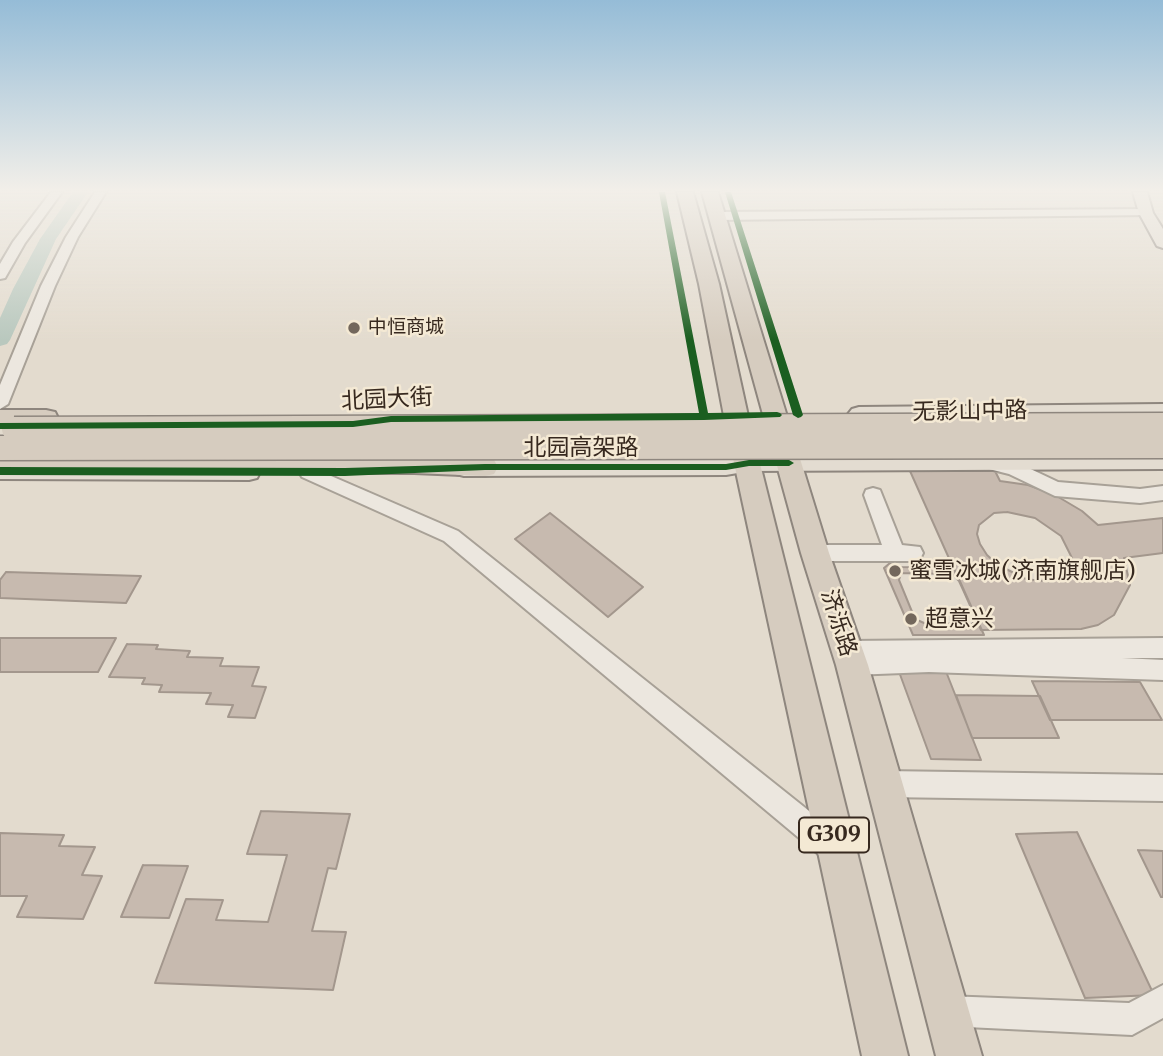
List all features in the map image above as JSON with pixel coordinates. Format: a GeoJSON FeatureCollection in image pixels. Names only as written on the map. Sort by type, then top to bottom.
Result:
{"type":"FeatureCollection","features":[{"type":"Feature","properties":{"kind":"highway","name":"G309"},"geometry":{"type":"LineString","coordinates":[[698,241],[885,1056]]}},
{"type":"Feature","properties":{"kind":"highway","name":"济泺路"},"geometry":{"type":"LineString","coordinates":[[725,241],[815,554],[849,658],[958,1056]]}},
{"type":"Feature","properties":{"kind":"highway"},"geometry":{"type":"LineString","coordinates":[[0,418],[355,416],[391,419]]}},
{"type":"Feature","properties":{"kind":"highway","name":"北园高架路"},"geometry":{"type":"LineString","coordinates":[[0,427],[1163,425]]}},
{"type":"Feature","properties":{"kind":"highway","name":"北园高架路"},"geometry":{"type":"LineString","coordinates":[[0,448],[1163,446]]}},
{"type":"Feature","properties":{"kind":"highway"},"geometry":{"type":"LineString","coordinates":[[0,461],[425,461],[485,467]]}},
{"type":"Feature","properties":{"kind":"main road","name":"无影山中路"},"geometry":{"type":"LineString","coordinates":[[777,415],[1163,411]]}},
{"type":"Feature","properties":{"kind":"main road","name":"北园大街"},"geometry":{"type":"LineString","coordinates":[[0,427],[354,424],[391,419],[777,415]]}},
{"type":"Feature","properties":{"kind":"main road"},"geometry":{"type":"LineString","coordinates":[[425,461],[728,456],[749,463]]}},
{"type":"Feature","properties":{"kind":"main road"},"geometry":{"type":"LineString","coordinates":[[0,471],[432,471],[485,467],[726,467],[749,463],[1163,461]]}},
{"type":"Feature","properties":{"kind":"street"},"geometry":{"type":"LineString","coordinates":[[0,275],[20,241]]}},
{"type":"Feature","properties":{"kind":"street"},"geometry":{"type":"LineString","coordinates":[[0,404],[48,286],[70,241]]}},
{"type":"Feature","properties":{"kind":"street"},"geometry":{"type":"LineString","coordinates":[[980,462],[1014,469],[1055,489],[1140,496],[1163,493]]}},
{"type":"Feature","properties":{"kind":"street"},"geometry":{"type":"LineString","coordinates":[[308,472],[451,536],[838,852]]}},
{"type":"Feature","properties":{"kind":"street"},"geometry":{"type":"LineString","coordinates":[[815,554],[904,553],[873,495]]}},
{"type":"Feature","properties":{"kind":"street"},"geometry":{"type":"LineString","coordinates":[[849,658],[1163,648]]}},
{"type":"Feature","properties":{"kind":"street"},"geometry":{"type":"LineString","coordinates":[[849,658],[1163,670]]}},
{"type":"Feature","properties":{"kind":"street"},"geometry":{"type":"LineString","coordinates":[[884,784],[1163,788]]}},
{"type":"Feature","properties":{"kind":"street"},"geometry":{"type":"LineString","coordinates":[[946,1012],[1132,1020],[1163,1000]]}},
{"type":"Feature","properties":{"kind":"building"},"geometry":{"type":"Polygon","coordinates":[[[910,471],[995,471],[1000,481],[1028,485],[1055,495],[1082,511],[1098,525],[1163,518],[1163,553],[1124,558],[1130,585],[1114,615],[1098,625],[1081,629],[981,630],[910,471]]]}},
{"type":"Feature","properties":{"kind":"building"},"geometry":{"type":"Polygon","coordinates":[[[1007,512],[1035,518],[1061,536],[1072,558],[1071,568],[1065,575],[1041,581],[1026,579],[998,565],[987,555],[977,534],[979,525],[994,513],[1007,512]]]}},
{"type":"Feature","properties":{"kind":"building"},"geometry":{"type":"Polygon","coordinates":[[[550,513],[643,587],[608,617],[515,539],[550,513]]]}},
{"type":"Feature","properties":{"kind":"building"},"geometry":{"type":"Polygon","coordinates":[[[890,563],[900,567],[954,568],[984,635],[913,635],[884,568],[890,563]]]}},
{"type":"Feature","properties":{"kind":"building"},"geometry":{"type":"Polygon","coordinates":[[[6,572],[141,576],[126,603],[0,598],[0,580],[6,572]]]}},
{"type":"Feature","properties":{"kind":"building"},"geometry":{"type":"Polygon","coordinates":[[[901,573],[952,574],[959,581],[976,618],[972,624],[924,623],[915,619],[899,580],[901,573]]]}},
{"type":"Feature","properties":{"kind":"building"},"geometry":{"type":"Polygon","coordinates":[[[0,638],[116,638],[98,672],[0,672],[0,638]]]}},
{"type":"Feature","properties":{"kind":"building"},"geometry":{"type":"Polygon","coordinates":[[[127,644],[158,645],[156,649],[190,651],[187,657],[223,658],[220,666],[259,667],[252,686],[266,687],[255,718],[228,717],[233,705],[206,704],[211,693],[159,692],[162,685],[142,684],[145,678],[109,677],[127,644]]]}},
{"type":"Feature","properties":{"kind":"building"},"geometry":{"type":"Polygon","coordinates":[[[898,669],[945,669],[981,760],[931,759],[898,669]]]}},
{"type":"Feature","properties":{"kind":"building"},"geometry":{"type":"Polygon","coordinates":[[[1032,681],[1140,682],[1162,720],[1050,720],[1032,681]]]}},
{"type":"Feature","properties":{"kind":"building"},"geometry":{"type":"Polygon","coordinates":[[[956,695],[1040,696],[1059,738],[972,738],[956,695]]]}},
{"type":"Feature","properties":{"kind":"building"},"geometry":{"type":"Polygon","coordinates":[[[261,811],[350,814],[336,869],[328,868],[312,931],[346,932],[333,990],[155,983],[186,899],[223,900],[216,920],[268,922],[287,855],[247,854],[261,811]]]}},
{"type":"Feature","properties":{"kind":"building"},"geometry":{"type":"Polygon","coordinates":[[[1077,832],[1154,995],[1085,998],[1016,834],[1077,832]]]}},
{"type":"Feature","properties":{"kind":"building"},"geometry":{"type":"Polygon","coordinates":[[[0,833],[64,835],[59,846],[95,847],[82,875],[102,876],[83,919],[17,917],[27,896],[0,896],[0,833]]]}},
{"type":"Feature","properties":{"kind":"building"},"geometry":{"type":"Polygon","coordinates":[[[1138,850],[1163,851],[1163,897],[1161,897],[1138,850]]]}},
{"type":"Feature","properties":{"kind":"building"},"geometry":{"type":"Polygon","coordinates":[[[143,865],[188,866],[169,918],[121,917],[143,865]]]}},
{"type":"Feature","properties":{"kind":"waterway"},"geometry":{"type":"LineString","coordinates":[[0,340],[47,241]]}},
{"type":"Feature","properties":{"kind":"cycle path"},"geometry":{"type":"LineString","coordinates":[[671,241],[704,417]]}},
{"type":"Feature","properties":{"kind":"cycle path"},"geometry":{"type":"LineString","coordinates":[[743,241],[798,415]]}},
{"type":"Feature","properties":{"kind":"cycle path"},"geometry":{"type":"LineString","coordinates":[[0,426],[353,424],[391,419],[777,415]]}},
{"type":"Feature","properties":{"kind":"cycle path"},"geometry":{"type":"LineString","coordinates":[[0,471],[345,472],[485,467],[726,467],[749,463],[789,463]]}},
{"type":"Feature","properties":{"kind":"place","name":"中恒商城"},"geometry":{"type":"Point","coordinates":[354,328]}},
{"type":"Feature","properties":{"kind":"place","name":"蜜雪冰城(济南旗舰店)"},"geometry":{"type":"Point","coordinates":[895,571]}},
{"type":"Feature","properties":{"kind":"place","name":"超意兴"},"geometry":{"type":"Point","coordinates":[911,619]}}]}
